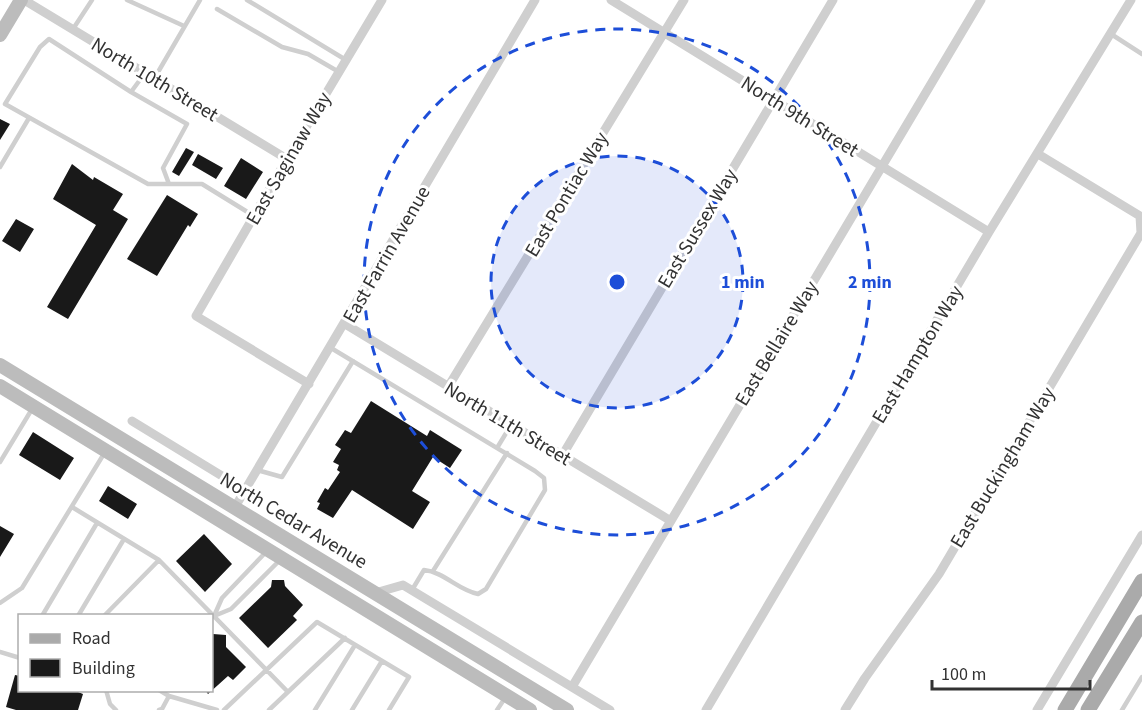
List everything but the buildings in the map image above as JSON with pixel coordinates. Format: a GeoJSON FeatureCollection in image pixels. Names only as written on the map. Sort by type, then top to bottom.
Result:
{"type":"FeatureCollection","features":[{"type":"Feature","properties":{"kind":"main road"},"geometry":{"type":"LineString","coordinates":[[0,35],[4,21],[23,0]]}},
{"type":"Feature","properties":{"kind":"main road","name":"North Cedar Avenue"},"geometry":{"type":"LineString","coordinates":[[0,365],[567,710]]}},
{"type":"Feature","properties":{"kind":"main road","name":"North Cedar Avenue"},"geometry":{"type":"LineString","coordinates":[[0,386],[530,710]]}},
{"type":"Feature","properties":{"kind":"main road"},"geometry":{"type":"LineString","coordinates":[[33,407],[44,403],[122,449],[140,450]]}},
{"type":"Feature","properties":{"kind":"main road"},"geometry":{"type":"LineString","coordinates":[[141,472],[152,471],[167,477],[222,510],[235,507]]}},
{"type":"Feature","properties":{"kind":"main road"},"geometry":{"type":"LineString","coordinates":[[268,550],[278,548],[288,551],[359,595],[375,592]]}},
{"type":"Feature","properties":{"kind":"main road"},"geometry":{"type":"LineString","coordinates":[[1065,710],[1142,581]]}},
{"type":"Feature","properties":{"kind":"main road"},"geometry":{"type":"LineString","coordinates":[[1088,710],[1142,622]]}},
{"type":"Feature","properties":{"kind":"street","name":"North 10th Street"},"geometry":{"type":"LineString","coordinates":[[23,0],[287,159]]}},
{"type":"Feature","properties":{"kind":"street","name":"East Farrin Avenue"},"geometry":{"type":"LineString","coordinates":[[235,507],[536,0]]}},
{"type":"Feature","properties":{"kind":"street","name":"North 9th Street"},"geometry":{"type":"LineString","coordinates":[[610,0],[989,232]]}},
{"type":"Feature","properties":{"kind":"street","name":"East Pontiac Way"},"geometry":{"type":"LineString","coordinates":[[448,387],[684,0]]}},
{"type":"Feature","properties":{"kind":"street","name":"East Sussex Way"},"geometry":{"type":"LineString","coordinates":[[562,456],[833,0]]}},
{"type":"Feature","properties":{"kind":"street","name":"East Bellaire Way"},"geometry":{"type":"LineString","coordinates":[[572,687],[981,0]]}},
{"type":"Feature","properties":{"kind":"street","name":"East Hampton Way"},"geometry":{"type":"LineString","coordinates":[[706,710],[989,232],[1131,0]]}},
{"type":"Feature","properties":{"kind":"street","name":"East Saginaw Way"},"geometry":{"type":"LineString","coordinates":[[309,384],[196,316],[378,2]]}},
{"type":"Feature","properties":{"kind":"street","name":"East Buckingham Way"},"geometry":{"type":"LineString","coordinates":[[845,710],[939,574],[1142,233],[1140,216],[1038,154]]}},
{"type":"Feature","properties":{"kind":"street","name":"North 11th Street"},"geometry":{"type":"LineString","coordinates":[[345,324],[670,521]]}},
{"type":"Feature","properties":{"kind":"street"},"geometry":{"type":"LineString","coordinates":[[132,421],[245,490]]}},
{"type":"Feature","properties":{"kind":"street"},"geometry":{"type":"LineString","coordinates":[[1037,710],[1142,535]]}},
{"type":"Feature","properties":{"kind":"street"},"geometry":{"type":"LineString","coordinates":[[375,592],[407,588],[610,710]]}},
{"type":"Feature","properties":{"kind":"lane"},"geometry":{"type":"LineString","coordinates":[[73,29],[92,0]]}},
{"type":"Feature","properties":{"kind":"lane"},"geometry":{"type":"LineString","coordinates":[[127,0],[184,26]]}},
{"type":"Feature","properties":{"kind":"lane"},"geometry":{"type":"LineString","coordinates":[[154,79],[200,0]]}},
{"type":"Feature","properties":{"kind":"lane"},"geometry":{"type":"LineString","coordinates":[[247,0],[346,60]]}},
{"type":"Feature","properties":{"kind":"lane"},"geometry":{"type":"LineString","coordinates":[[217,9],[282,47],[308,54],[339,72]]}},
{"type":"Feature","properties":{"kind":"lane"},"geometry":{"type":"LineString","coordinates":[[1111,34],[1142,54]]}},
{"type":"Feature","properties":{"kind":"lane"},"geometry":{"type":"LineString","coordinates":[[169,184],[162,168],[187,124],[131,92],[49,39],[40,47],[5,104],[148,184],[169,184],[202,184],[254,216]]}},
{"type":"Feature","properties":{"kind":"lane"},"geometry":{"type":"LineString","coordinates":[[131,92],[145,73]]}},
{"type":"Feature","properties":{"kind":"lane"},"geometry":{"type":"LineString","coordinates":[[0,167],[29,118]]}},
{"type":"Feature","properties":{"kind":"lane"},"geometry":{"type":"LineString","coordinates":[[331,348],[507,453],[543,478],[545,490],[486,589],[478,594],[470,592],[434,571],[424,570],[407,588]]}},
{"type":"Feature","properties":{"kind":"lane"},"geometry":{"type":"LineString","coordinates":[[257,470],[282,477],[352,361]]}},
{"type":"Feature","properties":{"kind":"lane"},"geometry":{"type":"LineString","coordinates":[[0,462],[33,407]]}},
{"type":"Feature","properties":{"kind":"lane"},"geometry":{"type":"LineString","coordinates":[[497,448],[511,425]]}},
{"type":"Feature","properties":{"kind":"lane"},"geometry":{"type":"LineString","coordinates":[[0,603],[22,588],[105,451]]}},
{"type":"Feature","properties":{"kind":"lane"},"geometry":{"type":"LineString","coordinates":[[434,571],[507,453]]}},
{"type":"Feature","properties":{"kind":"lane"},"geometry":{"type":"LineString","coordinates":[[72,507],[159,560],[209,614]]}},
{"type":"Feature","properties":{"kind":"lane"},"geometry":{"type":"LineString","coordinates":[[43,614],[97,523]]}},
{"type":"Feature","properties":{"kind":"lane"},"geometry":{"type":"LineString","coordinates":[[79,614],[124,539]]}},
{"type":"Feature","properties":{"kind":"lane"},"geometry":{"type":"LineString","coordinates":[[213,618],[222,597],[268,550]]}},
{"type":"Feature","properties":{"kind":"lane"},"geometry":{"type":"LineString","coordinates":[[213,618],[231,609],[282,558]]}},
{"type":"Feature","properties":{"kind":"lane"},"geometry":{"type":"LineString","coordinates":[[105,614],[159,560]]}},
{"type":"Feature","properties":{"kind":"lane"},"geometry":{"type":"LineString","coordinates":[[213,618],[288,692]]}},
{"type":"Feature","properties":{"kind":"lane"},"geometry":{"type":"LineString","coordinates":[[224,710],[317,622],[409,677],[390,708],[397,710]]}},
{"type":"Feature","properties":{"kind":"lane"},"geometry":{"type":"LineString","coordinates":[[269,710],[345,638]]}},
{"type":"Feature","properties":{"kind":"lane"},"geometry":{"type":"LineString","coordinates":[[315,710],[355,645]]}},
{"type":"Feature","properties":{"kind":"lane"},"geometry":{"type":"LineString","coordinates":[[0,652],[18,656]]}},
{"type":"Feature","properties":{"kind":"lane"},"geometry":{"type":"LineString","coordinates":[[352,710],[382,661]]}},
{"type":"Feature","properties":{"kind":"lane"},"geometry":{"type":"LineString","coordinates":[[1122,710],[1142,677]]}},
{"type":"Feature","properties":{"kind":"lane"},"geometry":{"type":"LineString","coordinates":[[107,692],[110,704],[116,710]]}},
{"type":"Feature","properties":{"kind":"lane"},"geometry":{"type":"LineString","coordinates":[[162,692],[217,710]]}},
{"type":"Feature","properties":{"kind":"lane"},"geometry":{"type":"LineString","coordinates":[[497,710],[506,695]]}},
{"type":"Feature","properties":{"kind":"lane"},"geometry":{"type":"LineString","coordinates":[[159,710],[162,709],[169,696]]}}]}
